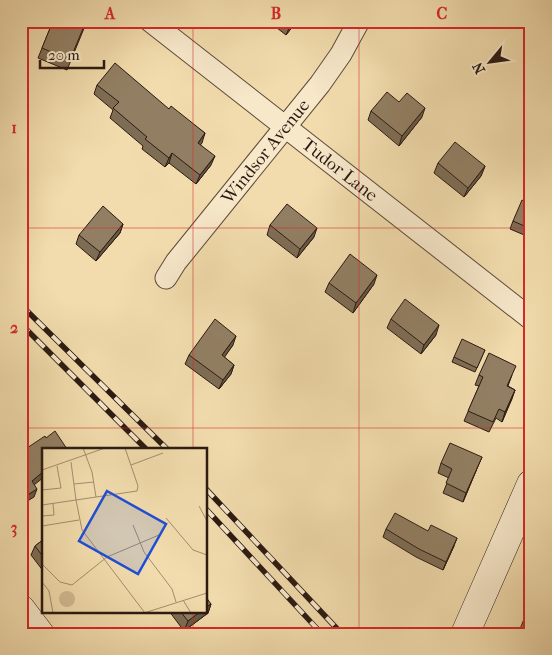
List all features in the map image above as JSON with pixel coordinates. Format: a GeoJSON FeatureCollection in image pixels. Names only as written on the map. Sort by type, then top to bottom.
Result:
{"type":"FeatureCollection","features":[{"type":"Feature","properties":{"kind":"main road"},"geometry":{"type":"LineString","coordinates":[[465,634],[531,484]]}},
{"type":"Feature","properties":{"kind":"main road"},"geometry":{"type":"LineString","coordinates":[[21,609],[40,634]]}},
{"type":"Feature","properties":{"kind":"street","name":"Tudor Lane"},"geometry":{"type":"LineString","coordinates":[[150,21],[531,319]]}},
{"type":"Feature","properties":{"kind":"street","name":"Windsor Avenue"},"geometry":{"type":"LineString","coordinates":[[166,278],[176,262],[320,84],[341,54],[359,21]]}},
{"type":"Feature","properties":{"kind":"building"},"geometry":{"type":"Polygon","coordinates":[[[53,21],[86,21],[70,60],[42,48],[53,21]]]}},
{"type":"Feature","properties":{"kind":"building"},"geometry":{"type":"Polygon","coordinates":[[[284,21],[294,21],[290,26],[284,21]]]}},
{"type":"Feature","properties":{"kind":"building"},"geometry":{"type":"Polygon","coordinates":[[[115,63],[169,109],[171,106],[205,133],[198,143],[215,156],[200,175],[172,153],[169,158],[145,139],[147,137],[113,108],[119,102],[97,85],[115,63]]]}},
{"type":"Feature","properties":{"kind":"building"},"geometry":{"type":"Polygon","coordinates":[[[387,92],[399,102],[407,93],[425,108],[402,136],[371,111],[387,92]]]}},
{"type":"Feature","properties":{"kind":"building"},"geometry":{"type":"Polygon","coordinates":[[[455,142],[485,166],[468,188],[438,163],[455,142]]]}},
{"type":"Feature","properties":{"kind":"building"},"geometry":{"type":"Polygon","coordinates":[[[522,200],[531,204],[531,229],[513,221],[522,200]]]}},
{"type":"Feature","properties":{"kind":"building"},"geometry":{"type":"Polygon","coordinates":[[[287,204],[317,228],[300,249],[270,225],[287,204]]]}},
{"type":"Feature","properties":{"kind":"building"},"geometry":{"type":"Polygon","coordinates":[[[103,206],[123,224],[100,252],[79,235],[103,206]]]}},
{"type":"Feature","properties":{"kind":"building"},"geometry":{"type":"Polygon","coordinates":[[[350,254],[377,275],[356,303],[329,283],[350,254]]]}},
{"type":"Feature","properties":{"kind":"building"},"geometry":{"type":"Polygon","coordinates":[[[405,299],[439,325],[424,345],[391,319],[405,299]]]}},
{"type":"Feature","properties":{"kind":"building"},"geometry":{"type":"Polygon","coordinates":[[[215,319],[236,336],[222,355],[234,365],[223,380],[189,355],[215,319]]]}},
{"type":"Feature","properties":{"kind":"building"},"geometry":{"type":"Polygon","coordinates":[[[462,339],[485,350],[477,368],[454,357],[462,339]]]}},
{"type":"Feature","properties":{"kind":"building"},"geometry":{"type":"Polygon","coordinates":[[[489,353],[516,366],[507,386],[515,390],[505,412],[499,409],[493,422],[468,411],[483,377],[479,375],[489,353]]]}},
{"type":"Feature","properties":{"kind":"building"},"geometry":{"type":"Polygon","coordinates":[[[55,431],[66,448],[42,448],[42,473],[32,481],[37,489],[21,499],[21,452],[45,436],[46,438],[55,431]]]}},
{"type":"Feature","properties":{"kind":"building"},"geometry":{"type":"Polygon","coordinates":[[[450,443],[482,457],[466,493],[446,483],[452,469],[441,463],[450,443]]]}},
{"type":"Feature","properties":{"kind":"building"},"geometry":{"type":"Polygon","coordinates":[[[395,513],[428,531],[431,525],[457,538],[446,562],[419,549],[386,529],[395,513]]]}},
{"type":"Feature","properties":{"kind":"building"},"geometry":{"type":"Polygon","coordinates":[[[42,541],[42,555],[35,546],[42,541]]]}},
{"type":"Feature","properties":{"kind":"building"},"geometry":{"type":"Polygon","coordinates":[[[181,612],[200,612],[188,621],[181,612]]]}},
{"type":"Feature","properties":{"kind":"building"},"geometry":{"type":"Polygon","coordinates":[[[524,619],[531,621],[531,634],[518,634],[524,619]]]}},
{"type":"Feature","properties":{"kind":"railway"},"geometry":{"type":"LineString","coordinates":[[21,305],[166,448]]}},
{"type":"Feature","properties":{"kind":"railway"},"geometry":{"type":"LineString","coordinates":[[21,324],[145,448]]}},
{"type":"Feature","properties":{"kind":"railway"},"geometry":{"type":"LineString","coordinates":[[208,491],[342,634]]}},
{"type":"Feature","properties":{"kind":"railway"},"geometry":{"type":"LineString","coordinates":[[208,511],[322,634]]}}]}
